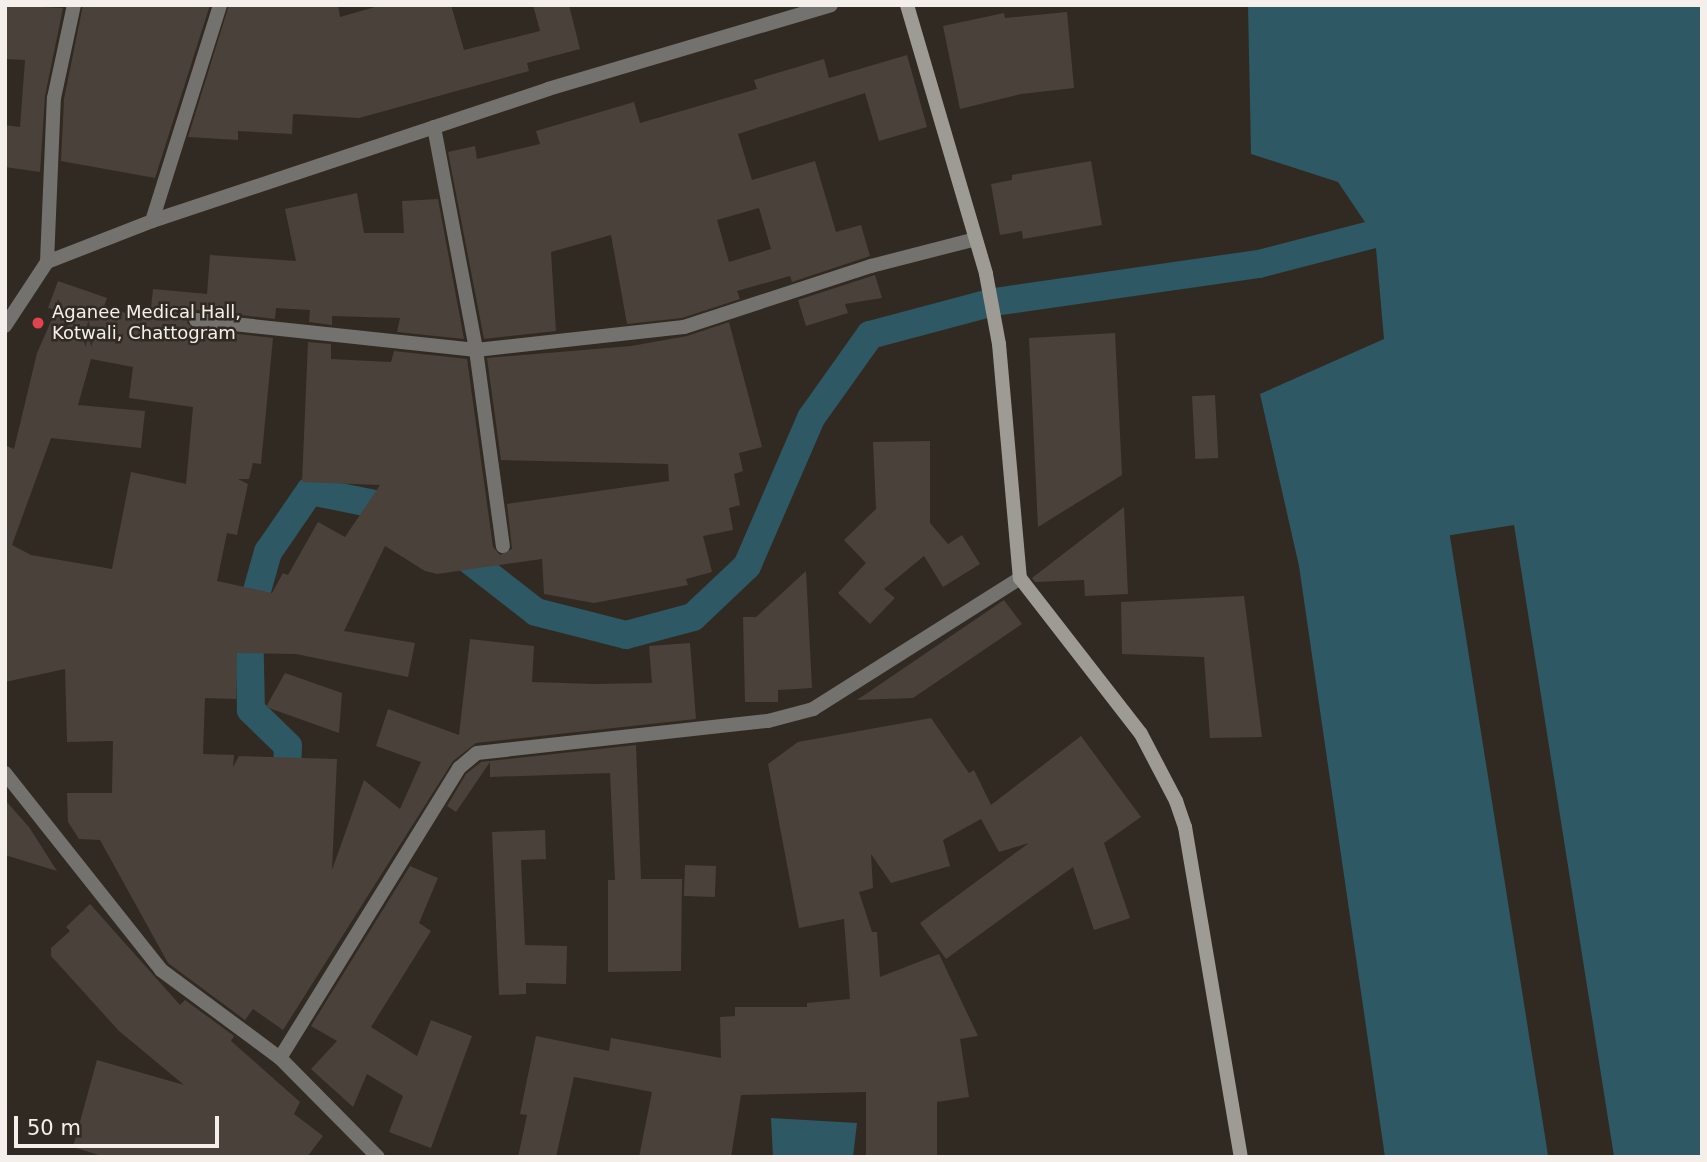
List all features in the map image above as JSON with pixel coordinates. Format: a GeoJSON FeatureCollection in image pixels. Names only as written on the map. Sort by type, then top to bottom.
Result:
{"type":"FeatureCollection","features":[{"type":"Feature","properties":{"kind":"main road"},"geometry":{"type":"LineString","coordinates":[[906,5],[986,274],[999,344],[1020,578],[1141,734],[1176,800],[1185,827],[1241,1157]]}},
{"type":"Feature","properties":{"kind":"street"},"geometry":{"type":"LineString","coordinates":[[5,326],[47,262],[54,98],[74,5]]}},
{"type":"Feature","properties":{"kind":"street"},"geometry":{"type":"LineString","coordinates":[[152,221],[219,5]]}},
{"type":"Feature","properties":{"kind":"street"},"geometry":{"type":"LineString","coordinates":[[47,262],[152,221],[434,127],[831,5]]}},
{"type":"Feature","properties":{"kind":"street"},"geometry":{"type":"LineString","coordinates":[[434,127],[476,350],[503,546]]}},
{"type":"Feature","properties":{"kind":"street"},"geometry":{"type":"LineString","coordinates":[[196,320],[476,350],[684,327],[871,266],[976,239]]}},
{"type":"Feature","properties":{"kind":"street"},"geometry":{"type":"LineString","coordinates":[[280,1058],[459,768],[477,753],[492,748],[768,721],[813,709],[1020,578]]}},
{"type":"Feature","properties":{"kind":"street"},"geometry":{"type":"LineString","coordinates":[[5,773],[161,970],[280,1058],[378,1157]]}},
{"type":"Feature","properties":{"kind":"water"},"geometry":{"type":"Polygon","coordinates":[[[1248,5],[1702,5],[1702,1157],[1385,1157],[1299,566],[1260,394],[1384,339],[1375,237],[1338,182],[1251,154],[1248,5]]]}},
{"type":"Feature","properties":{"kind":"water"},"geometry":{"type":"Polygon","coordinates":[[[771,1118],[857,1123],[853,1157],[773,1157],[771,1118]]]}},
{"type":"Feature","properties":{"kind":"pier"},"geometry":{"type":"Polygon","coordinates":[[[1514,525],[1614,1156],[1548,1157],[1450,535],[1514,525]]]}},
{"type":"Feature","properties":{"kind":"building"},"geometry":{"type":"Polygon","coordinates":[[[5,5],[63,8],[45,96],[40,172],[5,167],[5,125],[20,127],[25,60],[5,59],[5,5]]]}},
{"type":"Feature","properties":{"kind":"building"},"geometry":{"type":"Polygon","coordinates":[[[83,5],[210,5],[155,178],[61,161],[64,99],[83,5]]]}},
{"type":"Feature","properties":{"kind":"building"},"geometry":{"type":"Polygon","coordinates":[[[229,5],[338,5],[340,17],[382,5],[451,5],[464,50],[540,31],[533,5],[569,5],[580,49],[527,63],[529,71],[359,118],[293,114],[292,134],[238,131],[238,140],[188,137],[229,5]]]}},
{"type":"Feature","properties":{"kind":"building"},"geometry":{"type":"Polygon","coordinates":[[[1067,12],[1074,88],[1021,94],[960,109],[943,26],[1004,13],[1005,18],[1067,12]]]}},
{"type":"Feature","properties":{"kind":"building"},"geometry":{"type":"Polygon","coordinates":[[[907,55],[927,127],[879,141],[865,93],[738,134],[752,180],[815,161],[836,232],[861,225],[870,256],[792,282],[790,276],[737,291],[740,299],[682,318],[627,324],[611,235],[551,252],[556,331],[484,339],[448,152],[475,146],[477,159],[540,144],[536,131],[634,102],[640,123],[757,89],[754,80],[824,59],[829,78],[907,55]],[[759,208],[717,220],[729,262],[771,249],[759,208]]]}},
{"type":"Feature","properties":{"kind":"building"},"geometry":{"type":"Polygon","coordinates":[[[1091,161],[1102,225],[1023,239],[1022,231],[1000,235],[991,184],[1012,180],[1012,175],[1091,161]]]}},
{"type":"Feature","properties":{"kind":"building"},"geometry":{"type":"Polygon","coordinates":[[[357,193],[364,233],[404,233],[402,201],[438,199],[464,339],[397,332],[400,318],[332,316],[332,325],[309,322],[310,310],[276,308],[275,319],[197,310],[189,314],[187,323],[194,329],[273,338],[261,464],[253,463],[249,479],[238,479],[248,484],[237,535],[227,533],[217,581],[272,593],[283,573],[288,575],[318,522],[345,537],[380,485],[302,482],[308,342],[331,344],[331,359],[391,362],[394,351],[467,359],[493,547],[500,555],[512,549],[507,504],[669,481],[668,464],[501,460],[487,358],[631,346],[687,336],[729,322],[762,447],[739,453],[743,471],[734,474],[740,505],[729,508],[733,530],[703,536],[712,572],[686,579],[688,585],[594,603],[544,594],[542,559],[437,574],[425,571],[385,546],[344,631],[415,643],[408,677],[296,654],[237,653],[236,699],[205,698],[203,754],[234,755],[233,767],[239,756],[337,759],[332,870],[364,780],[400,809],[421,762],[376,746],[388,709],[459,735],[470,639],[534,646],[532,682],[594,684],[652,683],[649,646],[690,643],[696,719],[476,743],[453,761],[283,1030],[253,1009],[245,1020],[168,963],[100,840],[79,839],[68,822],[67,793],[112,793],[113,741],[67,742],[65,669],[5,682],[5,445],[14,449],[37,353],[56,310],[48,308],[58,281],[107,298],[103,309],[150,317],[153,289],[207,294],[210,255],[296,261],[285,209],[357,193]],[[91,359],[78,405],[145,411],[141,448],[51,438],[12,545],[31,555],[112,569],[131,472],[186,484],[193,407],[129,398],[133,367],[91,359]]]}},
{"type":"Feature","properties":{"kind":"building"},"geometry":{"type":"Polygon","coordinates":[[[875,275],[882,298],[845,304],[848,313],[806,326],[798,300],[875,275]]]}},
{"type":"Feature","properties":{"kind":"building"},"geometry":{"type":"Polygon","coordinates":[[[1115,333],[1122,475],[1038,527],[1029,338],[1115,333]]]}},
{"type":"Feature","properties":{"kind":"building"},"geometry":{"type":"Polygon","coordinates":[[[1215,395],[1218,458],[1195,459],[1192,396],[1215,395]]]}},
{"type":"Feature","properties":{"kind":"building"},"geometry":{"type":"Polygon","coordinates":[[[930,441],[930,523],[948,544],[962,535],[980,564],[943,587],[924,556],[884,589],[895,598],[870,624],[838,593],[866,563],[844,540],[876,509],[873,442],[930,441]]]}},
{"type":"Feature","properties":{"kind":"building"},"geometry":{"type":"Polygon","coordinates":[[[1124,507],[1128,594],[1085,596],[1084,580],[1035,582],[1032,578],[1124,507]]]}},
{"type":"Feature","properties":{"kind":"building"},"geometry":{"type":"Polygon","coordinates":[[[806,571],[812,688],[778,690],[778,702],[745,702],[743,617],[756,617],[806,571]]]}},
{"type":"Feature","properties":{"kind":"building"},"geometry":{"type":"Polygon","coordinates":[[[1244,596],[1262,737],[1210,738],[1204,657],[1122,654],[1121,602],[1244,596]]]}},
{"type":"Feature","properties":{"kind":"building"},"geometry":{"type":"Polygon","coordinates":[[[1004,600],[1022,624],[913,698],[857,700],[1004,600]]]}},
{"type":"Feature","properties":{"kind":"building"},"geometry":{"type":"Polygon","coordinates":[[[285,673],[342,693],[339,733],[266,707],[285,673]]]}},
{"type":"Feature","properties":{"kind":"building"},"geometry":{"type":"Polygon","coordinates":[[[931,718],[969,773],[974,770],[991,805],[1081,736],[1141,817],[1104,843],[1130,918],[1094,930],[1073,867],[946,959],[920,923],[1029,843],[999,852],[981,819],[943,840],[950,866],[891,883],[871,854],[873,888],[859,892],[872,932],[877,932],[880,977],[939,954],[978,1036],[960,1039],[969,1097],[937,1102],[937,1157],[866,1157],[866,1092],[741,1095],[731,1157],[639,1157],[652,1092],[574,1077],[556,1157],[518,1157],[527,1115],[520,1114],[536,1036],[609,1051],[611,1038],[721,1058],[720,1017],[735,1016],[735,1007],[807,1007],[807,1003],[850,999],[844,919],[799,928],[768,764],[798,742],[931,718]]]}},
{"type":"Feature","properties":{"kind":"building"},"geometry":{"type":"Polygon","coordinates":[[[636,745],[641,879],[682,879],[681,971],[608,972],[608,880],[615,880],[610,773],[490,777],[490,762],[456,812],[447,806],[466,774],[481,762],[636,745]]]}},
{"type":"Feature","properties":{"kind":"building"},"geometry":{"type":"Polygon","coordinates":[[[5,800],[29,827],[57,871],[5,855],[5,800]]]}},
{"type":"Feature","properties":{"kind":"building"},"geometry":{"type":"Polygon","coordinates":[[[545,830],[546,859],[521,860],[525,945],[567,946],[566,984],[526,983],[526,994],[499,995],[492,832],[545,830]]]}},
{"type":"Feature","properties":{"kind":"building"},"geometry":{"type":"Polygon","coordinates":[[[685,865],[716,866],[715,897],[684,896],[685,865]]]}},
{"type":"Feature","properties":{"kind":"building"},"geometry":{"type":"Polygon","coordinates":[[[410,866],[438,878],[419,923],[431,931],[371,1027],[417,1056],[431,1020],[472,1036],[431,1148],[389,1132],[403,1096],[367,1074],[353,1107],[311,1069],[337,1041],[311,1026],[410,866]]]}},
{"type":"Feature","properties":{"kind":"building"},"geometry":{"type":"Polygon","coordinates":[[[90,904],[180,1005],[185,1000],[234,1036],[231,1041],[300,1102],[294,1114],[323,1136],[307,1157],[105,1157],[73,1147],[97,1060],[184,1085],[119,1031],[51,956],[51,948],[70,931],[66,927],[90,904]]]}},
{"type":"Feature","properties":{"kind":"waterway"},"geometry":{"type":"LineString","coordinates":[[450,545],[536,612],[626,635],[693,617],[747,566],[811,418],[870,335],[994,302],[1259,264],[1409,225]]}},
{"type":"Feature","properties":{"kind":"waterway"},"geometry":{"type":"LineString","coordinates":[[286,795],[288,746],[251,710],[249,619],[268,552],[310,491],[375,504],[402,519]]}},
{"type":"Feature","properties":{"kind":"place","name":"Aganee Medical Hall, Kotwali, Chattogram"},"geometry":{"type":"Point","coordinates":[38,323]}}]}
